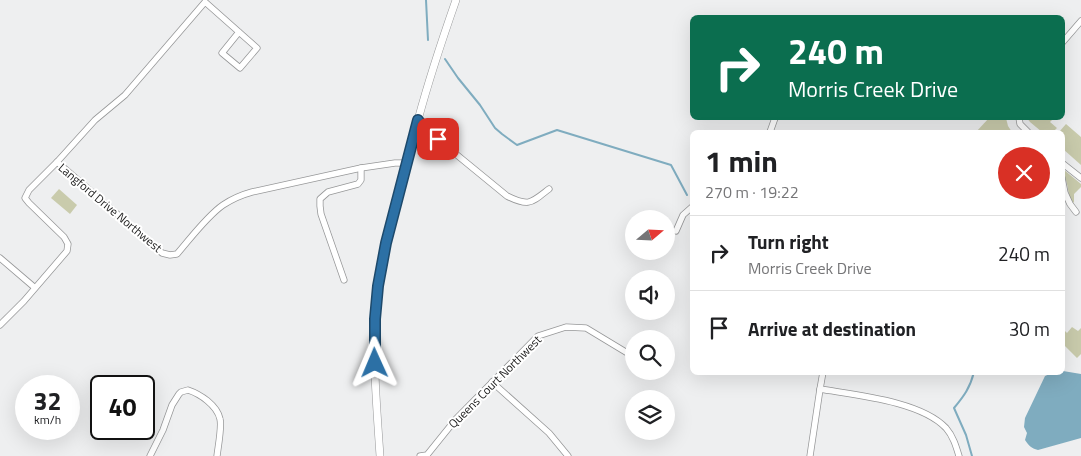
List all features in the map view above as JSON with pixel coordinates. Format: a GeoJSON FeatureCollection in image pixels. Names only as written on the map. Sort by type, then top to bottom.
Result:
{"type":"FeatureCollection","features":[{"type":"Feature","properties":{"kind":"street"},"geometry":{"type":"LineString","coordinates":[[380,456],[376,380],[376,300],[386,243],[418,120],[438,50],[456,0]]}},
{"type":"Feature","properties":{"kind":"street"},"geometry":{"type":"LineString","coordinates":[[57,162],[95,120],[126,95],[205,2],[239,32],[257,48],[240,68],[222,53],[239,32]]}},
{"type":"Feature","properties":{"kind":"street"},"geometry":{"type":"LineString","coordinates":[[1065,40],[1081,21]]}},
{"type":"Feature","properties":{"kind":"street"},"geometry":{"type":"LineString","coordinates":[[418,120],[424,128],[507,196],[519,202],[532,202],[549,189]]}},
{"type":"Feature","properties":{"kind":"street"},"geometry":{"type":"LineString","coordinates":[[1019,120],[1020,124],[1026,130]]}},
{"type":"Feature","properties":{"kind":"street","name":"Langford Drive Northwest"},"geometry":{"type":"LineString","coordinates":[[34,287],[67,251],[68,244],[64,236],[26,198],[30,190],[57,162],[162,253],[170,255],[177,254],[206,220],[222,205],[238,196],[361,168],[408,163]]}},
{"type":"Feature","properties":{"kind":"street"},"geometry":{"type":"LineString","coordinates":[[1065,165],[1081,178]]}},
{"type":"Feature","properties":{"kind":"street"},"geometry":{"type":"LineString","coordinates":[[344,280],[321,214],[320,199],[328,192],[358,184],[361,168]]}},
{"type":"Feature","properties":{"kind":"street"},"geometry":{"type":"LineString","coordinates":[[1065,193],[1076,212]]}},
{"type":"Feature","properties":{"kind":"street"},"geometry":{"type":"LineString","coordinates":[[676,230],[683,215],[690,209]]}},
{"type":"Feature","properties":{"kind":"street"},"geometry":{"type":"LineString","coordinates":[[0,258],[34,287],[24,301],[0,325]]}},
{"type":"Feature","properties":{"kind":"street","name":"Queens Court Northwest"},"geometry":{"type":"LineString","coordinates":[[420,456],[427,456],[456,419],[538,336],[566,327],[586,328],[625,352]]}},
{"type":"Feature","properties":{"kind":"street"},"geometry":{"type":"LineString","coordinates":[[810,456],[822,375]]}},
{"type":"Feature","properties":{"kind":"street"},"geometry":{"type":"LineString","coordinates":[[492,382],[549,433],[568,456]]}},
{"type":"Feature","properties":{"kind":"street"},"geometry":{"type":"LineString","coordinates":[[820,389],[874,398],[932,416],[946,428],[953,438],[960,456]]}},
{"type":"Feature","properties":{"kind":"street"},"geometry":{"type":"LineString","coordinates":[[150,456],[163,430],[172,404],[181,392],[188,390],[207,400],[214,407],[220,420],[216,456]]}},
{"type":"Feature","properties":{"kind":"green space"},"geometry":{"type":"Polygon","coordinates":[[[987,120],[1006,120],[1011,130],[978,130],[987,120]]]}},
{"type":"Feature","properties":{"kind":"green space"},"geometry":{"type":"Polygon","coordinates":[[[1028,120],[1052,120],[1050,122],[1057,128],[1055,130],[1040,130],[1028,120]]]}},
{"type":"Feature","properties":{"kind":"green space"},"geometry":{"type":"Polygon","coordinates":[[[1066,124],[1081,137],[1081,165],[1065,151],[1065,130],[1061,130],[1066,124]]]}},
{"type":"Feature","properties":{"kind":"green space"},"geometry":{"type":"Polygon","coordinates":[[[1065,171],[1081,184],[1081,187],[1074,194],[1074,203],[1070,197],[1065,171]]]}},
{"type":"Feature","properties":{"kind":"green space"},"geometry":{"type":"Polygon","coordinates":[[[59,189],[77,205],[70,214],[51,198],[59,189]]]}},
{"type":"Feature","properties":{"kind":"green space"},"geometry":{"type":"Polygon","coordinates":[[[1072,327],[1078,331],[1081,328],[1081,354],[1077,358],[1065,346],[1065,331],[1067,333],[1072,327]]]}},
{"type":"Feature","properties":{"kind":"water"},"geometry":{"type":"Polygon","coordinates":[[[1065,371],[1081,374],[1081,438],[1038,450],[1030,446],[1025,440],[1027,433],[1024,427],[1025,418],[1045,376],[1065,375],[1065,371]]]}},
{"type":"Feature","properties":{"kind":"waterway"},"geometry":{"type":"LineString","coordinates":[[426,0],[428,40]]}},
{"type":"Feature","properties":{"kind":"waterway"},"geometry":{"type":"LineString","coordinates":[[445,59],[495,128],[517,145],[557,130],[671,165],[687,195]]}},
{"type":"Feature","properties":{"kind":"waterway"},"geometry":{"type":"LineString","coordinates":[[972,456],[966,435],[954,408],[966,392],[973,375]]}},
{"type":"Feature","properties":{"kind":"route"},"geometry":{"type":"LineString","coordinates":[[375,363],[375,319],[378,286],[386,243],[418,120],[424,128],[438,139]]}}]}
